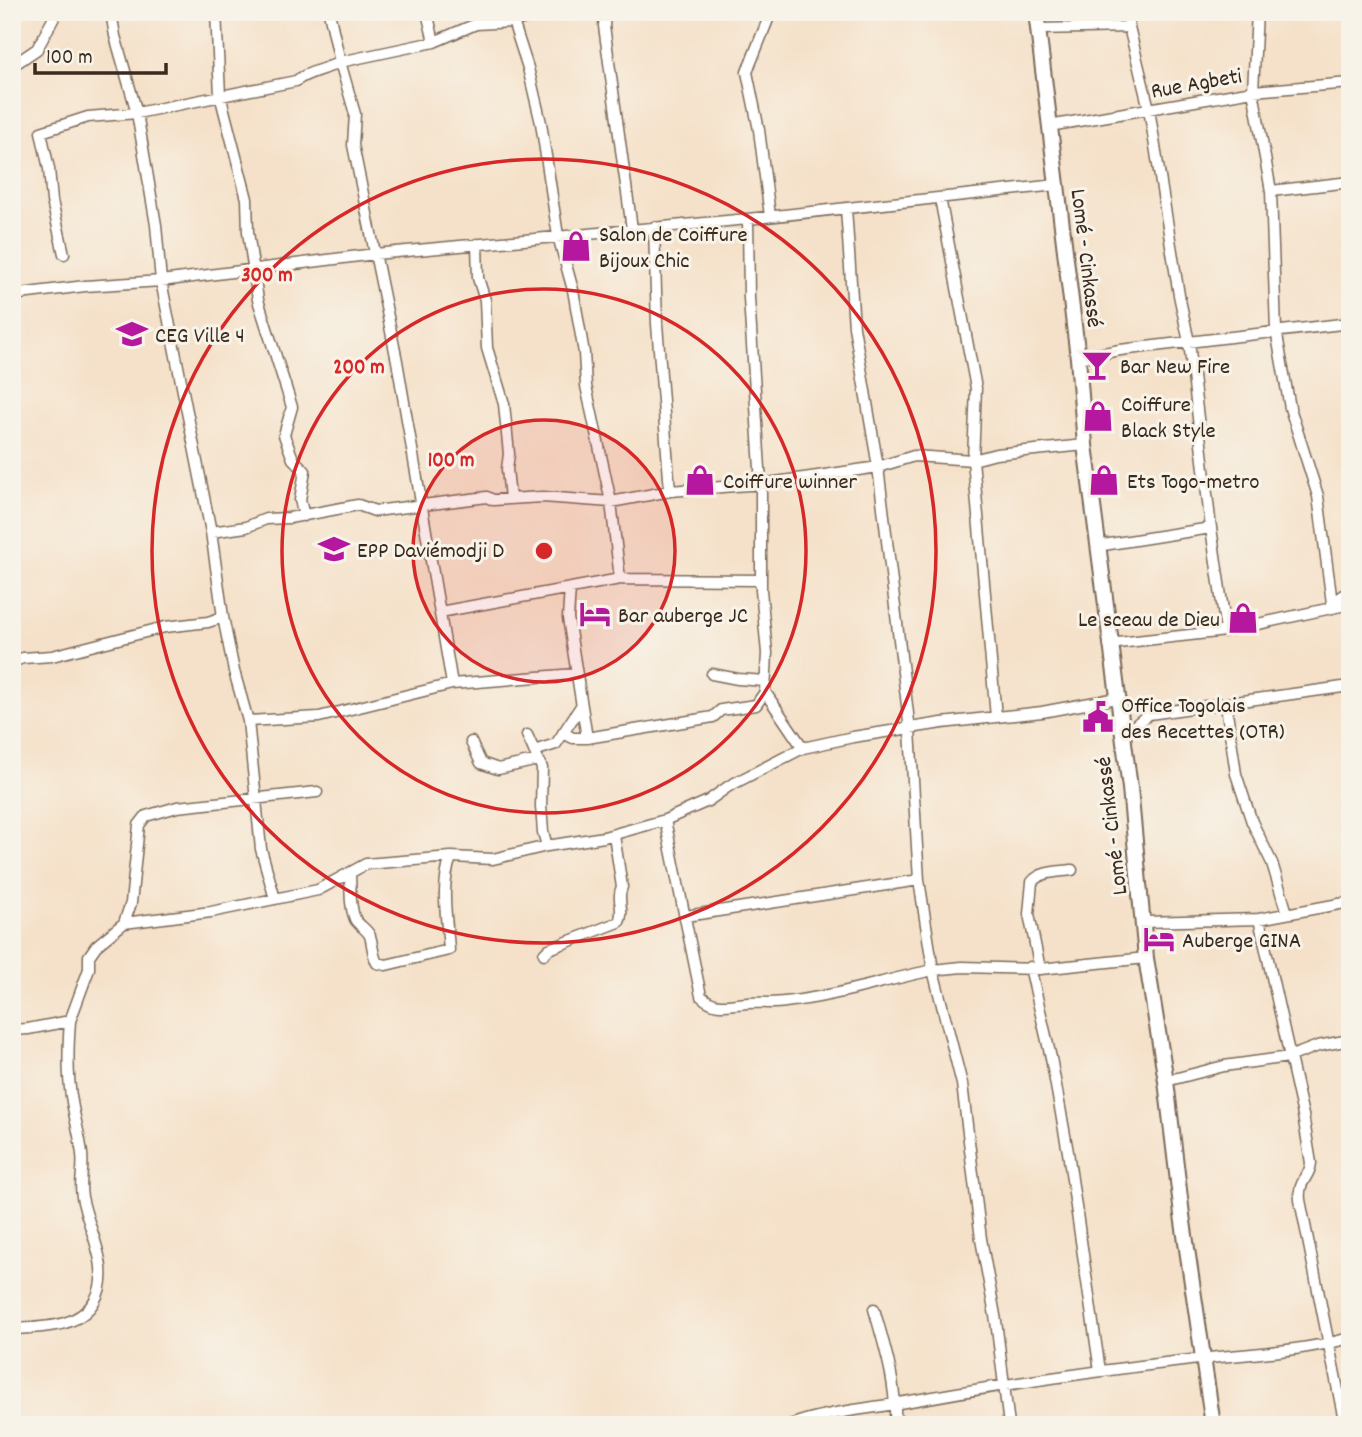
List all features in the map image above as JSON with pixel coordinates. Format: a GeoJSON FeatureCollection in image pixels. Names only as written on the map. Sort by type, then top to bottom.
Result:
{"type":"FeatureCollection","features":[{"type":"Feature","properties":{"kind":"highway","name":"Lomé - Cinkassé"},"geometry":{"type":"LineString","coordinates":[[1036,12],[1078,358],[1085,445],[1144,922],[1146,958],[1166,1081],[1213,1425]]}},
{"type":"Feature","properties":{"kind":"street"},"geometry":{"type":"LineString","coordinates":[[12,66],[37,49],[57,12]]}},
{"type":"Feature","properties":{"kind":"street"},"geometry":{"type":"LineString","coordinates":[[111,12],[115,36],[137,113],[156,225],[161,281],[211,532],[223,617],[248,720],[261,849],[275,899]]}},
{"type":"Feature","properties":{"kind":"street"},"geometry":{"type":"LineString","coordinates":[[216,12],[220,95],[247,199],[248,232],[258,300],[292,407],[284,435],[293,459],[305,471],[300,500],[304,516]]}},
{"type":"Feature","properties":{"kind":"street"},"geometry":{"type":"LineString","coordinates":[[329,12],[355,114],[353,145],[376,254],[452,684]]}},
{"type":"Feature","properties":{"kind":"street"},"geometry":{"type":"LineString","coordinates":[[427,12],[434,42]]}},
{"type":"Feature","properties":{"kind":"street"},"geometry":{"type":"LineString","coordinates":[[64,254],[41,132],[88,117],[137,113],[296,81],[306,74],[340,62],[434,42],[476,24],[545,12]]}},
{"type":"Feature","properties":{"kind":"street"},"geometry":{"type":"LineString","coordinates":[[605,12],[604,26],[632,229]]}},
{"type":"Feature","properties":{"kind":"street"},"geometry":{"type":"LineString","coordinates":[[770,216],[759,130],[747,72],[771,12]]}},
{"type":"Feature","properties":{"kind":"street"},"geometry":{"type":"LineString","coordinates":[[1128,12],[1129,27],[1149,109],[1189,342],[1226,631]]}},
{"type":"Feature","properties":{"kind":"street"},"geometry":{"type":"LineString","coordinates":[[1257,12],[1253,92],[1271,191],[1276,330],[1290,408],[1318,496],[1332,606]]}},
{"type":"Feature","properties":{"kind":"street"},"geometry":{"type":"LineString","coordinates":[[511,17],[528,68],[541,123],[558,236],[573,290],[584,353],[586,387],[611,502],[620,579]]}},
{"type":"Feature","properties":{"kind":"street"},"geometry":{"type":"LineString","coordinates":[[1038,30],[1129,27]]}},
{"type":"Feature","properties":{"kind":"street"},"geometry":{"type":"LineString","coordinates":[[12,51],[23,57]]}},
{"type":"Feature","properties":{"kind":"street","name":"Rue Agbeti"},"geometry":{"type":"LineString","coordinates":[[1049,126],[1253,92],[1350,83]]}},
{"type":"Feature","properties":{"kind":"street"},"geometry":{"type":"LineString","coordinates":[[1271,191],[1350,182]]}},
{"type":"Feature","properties":{"kind":"street"},"geometry":{"type":"LineString","coordinates":[[12,295],[85,286],[161,281],[376,254],[748,219],[1056,185]]}},
{"type":"Feature","properties":{"kind":"street"},"geometry":{"type":"LineString","coordinates":[[940,198],[976,388],[973,460],[996,717]]}},
{"type":"Feature","properties":{"kind":"street"},"geometry":{"type":"LineString","coordinates":[[846,208],[854,327],[878,467],[909,728],[919,880],[933,970],[962,1084],[986,1278],[996,1321],[1009,1425]]}},
{"type":"Feature","properties":{"kind":"street"},"geometry":{"type":"LineString","coordinates":[[748,219],[749,298],[761,484],[761,580],[767,653],[765,692],[803,748]]}},
{"type":"Feature","properties":{"kind":"street"},"geometry":{"type":"LineString","coordinates":[[654,227],[656,324],[670,491]]}},
{"type":"Feature","properties":{"kind":"street"},"geometry":{"type":"LineString","coordinates":[[477,244],[478,278],[485,300],[487,348],[504,404],[510,498]]}},
{"type":"Feature","properties":{"kind":"street"},"geometry":{"type":"LineString","coordinates":[[1078,358],[1120,350],[1350,323]]}},
{"type":"Feature","properties":{"kind":"street"},"geometry":{"type":"LineString","coordinates":[[211,532],[246,527],[267,519],[304,516],[358,505],[375,511],[487,497],[493,500],[543,497],[611,502],[670,491],[761,484],[878,467],[914,456],[973,460],[996,454],[1085,445]]}},
{"type":"Feature","properties":{"kind":"street"},"geometry":{"type":"LineString","coordinates":[[1097,546],[1211,528]]}},
{"type":"Feature","properties":{"kind":"street"},"geometry":{"type":"LineString","coordinates":[[440,612],[620,579],[761,580]]}},
{"type":"Feature","properties":{"kind":"street"},"geometry":{"type":"LineString","coordinates":[[570,588],[568,618],[587,737]]}},
{"type":"Feature","properties":{"kind":"street"},"geometry":{"type":"LineString","coordinates":[[1332,606],[1350,590]]}},
{"type":"Feature","properties":{"kind":"street"},"geometry":{"type":"LineString","coordinates":[[1109,644],[1226,631],[1350,604]]}},
{"type":"Feature","properties":{"kind":"street"},"geometry":{"type":"LineString","coordinates":[[12,662],[23,658],[51,656],[165,626],[208,622],[223,617]]}},
{"type":"Feature","properties":{"kind":"street"},"geometry":{"type":"LineString","coordinates":[[248,720],[319,716],[452,684],[575,674]]}},
{"type":"Feature","properties":{"kind":"street"},"geometry":{"type":"LineString","coordinates":[[712,674],[765,681]]}},
{"type":"Feature","properties":{"kind":"street"},"geometry":{"type":"LineString","coordinates":[[1122,736],[1149,714],[1350,687]]}},
{"type":"Feature","properties":{"kind":"street"},"geometry":{"type":"LineString","coordinates":[[563,733],[572,738],[587,737],[713,717],[721,710],[756,705],[765,692]]}},
{"type":"Feature","properties":{"kind":"street"},"geometry":{"type":"LineString","coordinates":[[124,923],[211,912],[318,890],[366,864],[451,857],[493,859],[547,846],[614,835],[665,820],[708,801],[729,786],[803,748],[909,728],[1042,712],[1117,698]]}},
{"type":"Feature","properties":{"kind":"street"},"geometry":{"type":"LineString","coordinates":[[1226,705],[1236,774],[1252,822],[1272,863],[1287,913]]}},
{"type":"Feature","properties":{"kind":"street"},"geometry":{"type":"LineString","coordinates":[[471,742],[481,763],[498,769],[536,756],[556,744],[581,706]]}},
{"type":"Feature","properties":{"kind":"street"},"geometry":{"type":"LineString","coordinates":[[527,735],[542,768],[541,806],[547,846]]}},
{"type":"Feature","properties":{"kind":"street"},"geometry":{"type":"LineString","coordinates":[[12,1329],[44,1327],[78,1318],[94,1302],[102,1283],[100,1258],[81,1196],[84,1169],[71,1098],[68,1043],[70,1021],[89,969],[89,956],[96,946],[124,923],[131,903],[139,825],[146,816],[177,807],[317,792]]}},
{"type":"Feature","properties":{"kind":"street"},"geometry":{"type":"LineString","coordinates":[[665,820],[701,996],[710,1004],[724,1006],[783,1003],[933,970],[962,967],[1035,968],[1146,958]]}},
{"type":"Feature","properties":{"kind":"street"},"geometry":{"type":"LineString","coordinates":[[544,954],[549,949],[619,922],[619,892],[622,887],[614,835]]}},
{"type":"Feature","properties":{"kind":"street"},"geometry":{"type":"LineString","coordinates":[[350,874],[351,903],[356,921],[370,937],[371,951],[377,963],[386,965],[449,950],[444,896],[445,874],[451,857]]}},
{"type":"Feature","properties":{"kind":"street"},"geometry":{"type":"LineString","coordinates":[[1072,870],[1045,873],[1035,878],[1032,883],[1029,914],[1035,968],[1068,1152],[1100,1371]]}},
{"type":"Feature","properties":{"kind":"street"},"geometry":{"type":"LineString","coordinates":[[686,916],[919,880]]}},
{"type":"Feature","properties":{"kind":"street"},"geometry":{"type":"LineString","coordinates":[[1144,922],[1259,919],[1350,902]]}},
{"type":"Feature","properties":{"kind":"street"},"geometry":{"type":"LineString","coordinates":[[1259,919],[1311,1163],[1310,1170],[1299,1186],[1300,1200],[1345,1425]]}},
{"type":"Feature","properties":{"kind":"street"},"geometry":{"type":"LineString","coordinates":[[12,1030],[28,1030],[70,1021]]}},
{"type":"Feature","properties":{"kind":"street"},"geometry":{"type":"LineString","coordinates":[[1166,1081],[1224,1066],[1289,1057],[1318,1046],[1350,1040]]}},
{"type":"Feature","properties":{"kind":"street"},"geometry":{"type":"LineString","coordinates":[[874,1309],[890,1363],[897,1404],[895,1425]]}},
{"type":"Feature","properties":{"kind":"street"},"geometry":{"type":"LineString","coordinates":[[790,1425],[851,1409],[1100,1371],[1328,1344],[1350,1338]]}},
{"type":"Feature","properties":{"kind":"place","name":"Salon de Coiffure Bijoux Chic"},"geometry":{"type":"Point","coordinates":[576,246]}},
{"type":"Feature","properties":{"kind":"place","name":"CEG Ville 4"},"geometry":{"type":"Point","coordinates":[132,334]}},
{"type":"Feature","properties":{"kind":"place","name":"Bar New Fire"},"geometry":{"type":"Point","coordinates":[1097,365]}},
{"type":"Feature","properties":{"kind":"place","name":"Coiffure Black Style"},"geometry":{"type":"Point","coordinates":[1098,416]}},
{"type":"Feature","properties":{"kind":"place","name":"Coiffure winner"},"geometry":{"type":"Point","coordinates":[700,480]}},
{"type":"Feature","properties":{"kind":"place","name":"Ets Togo-metro"},"geometry":{"type":"Point","coordinates":[1104,480]}},
{"type":"Feature","properties":{"kind":"place","name":"EPP Daviémodji D"},"geometry":{"type":"Point","coordinates":[334,549]}},
{"type":"Feature","properties":{"kind":"place","name":"Bar auberge JC"},"geometry":{"type":"Point","coordinates":[595,614]}},
{"type":"Feature","properties":{"kind":"place","name":"Le sceau de Dieu"},"geometry":{"type":"Point","coordinates":[1243,618]}},
{"type":"Feature","properties":{"kind":"place","name":"Office Togolais des Recettes (OTR)"},"geometry":{"type":"Point","coordinates":[1098,717]}},
{"type":"Feature","properties":{"kind":"place","name":"Auberge GINA"},"geometry":{"type":"Point","coordinates":[1159,939]}}]}
